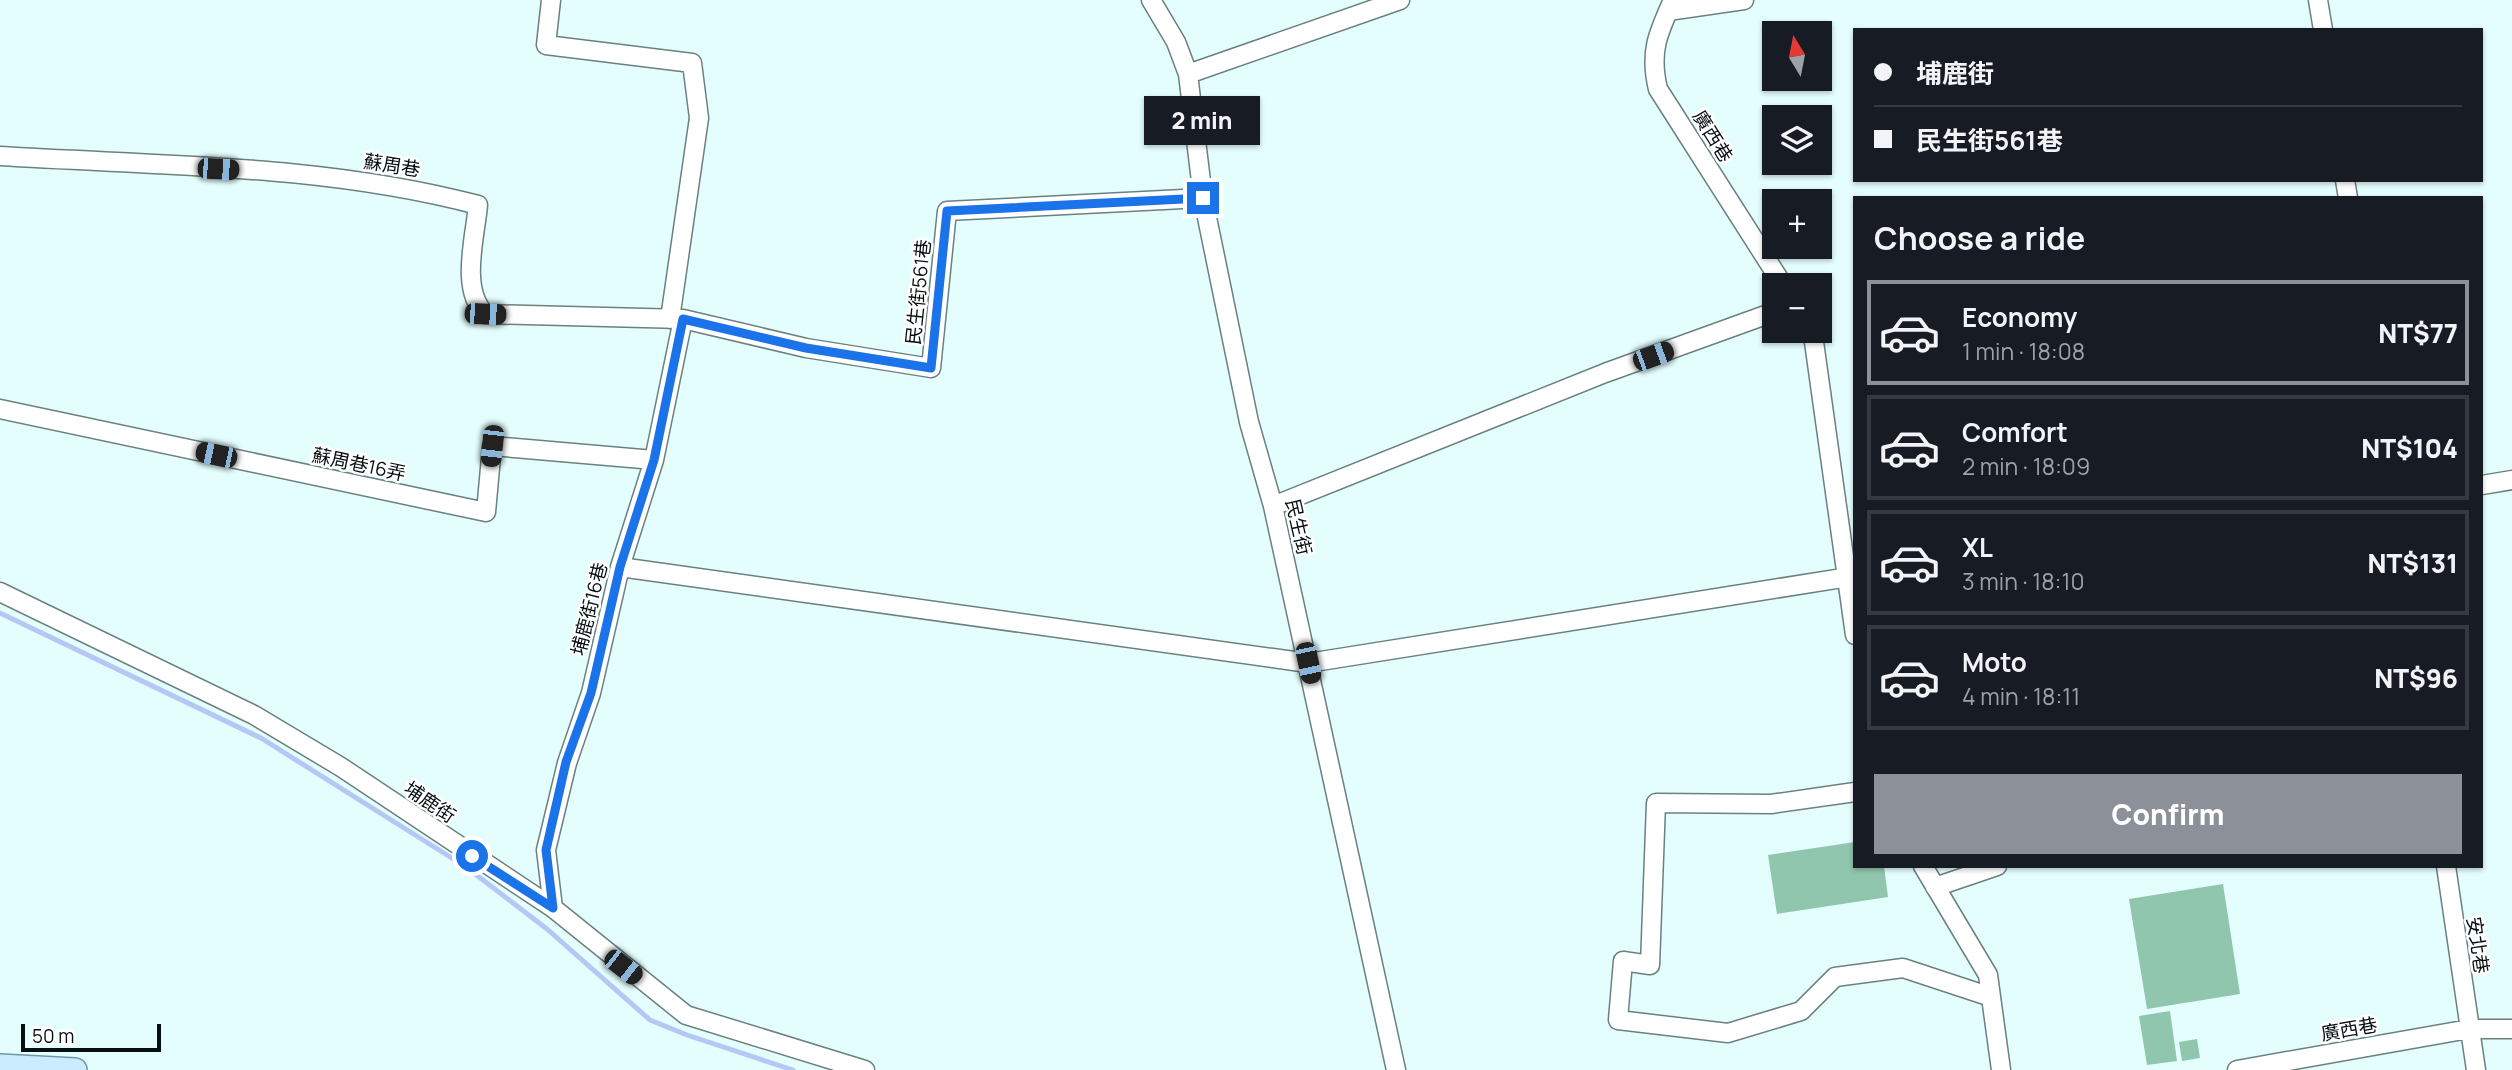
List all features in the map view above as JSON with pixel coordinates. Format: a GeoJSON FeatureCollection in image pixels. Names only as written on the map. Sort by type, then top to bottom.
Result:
{"type":"FeatureCollection","features":[{"type":"Feature","properties":{"kind":"main road"},"geometry":{"type":"LineString","coordinates":[[0,1066],[75,1070]]}},
{"type":"Feature","properties":{"kind":"street","name":"埔鹿街16巷"},"geometry":{"type":"LineString","coordinates":[[551,0],[546,46],[692,63],[699,118],[677,319],[654,460],[620,567],[591,693],[566,762],[546,850],[553,908]]}},
{"type":"Feature","properties":{"kind":"street","name":"民生街"},"geometry":{"type":"LineString","coordinates":[[1151,0],[1176,42],[1188,74],[1203,198],[1249,422],[1273,506],[1396,1070]]}},
{"type":"Feature","properties":{"kind":"street"},"geometry":{"type":"LineString","coordinates":[[1188,74],[1400,0]]}},
{"type":"Feature","properties":{"kind":"street"},"geometry":{"type":"LineString","coordinates":[[1671,5],[1744,0]]}},
{"type":"Feature","properties":{"kind":"street"},"geometry":{"type":"LineString","coordinates":[[2318,0],[2323,28]]}},
{"type":"Feature","properties":{"kind":"street","name":"廣西巷"},"geometry":{"type":"LineString","coordinates":[[1671,5],[1657,37],[1652,65],[1658,89],[1775,273]]}},
{"type":"Feature","properties":{"kind":"street","name":"蘇周巷"},"geometry":{"type":"LineString","coordinates":[[0,156],[327,175],[425,191],[478,205],[471,285],[477,306],[485,314],[677,319]]}},
{"type":"Feature","properties":{"kind":"street","name":"民生街561巷"},"geometry":{"type":"LineString","coordinates":[[677,319],[806,348],[931,368],[947,211],[1203,198]]}},
{"type":"Feature","properties":{"kind":"street"},"geometry":{"type":"LineString","coordinates":[[1273,506],[1605,373],[1762,316]]}},
{"type":"Feature","properties":{"kind":"street"},"geometry":{"type":"LineString","coordinates":[[1814,343],[1851,576],[1853,606]]}},
{"type":"Feature","properties":{"kind":"street","name":"蘇周巷16弄"},"geometry":{"type":"LineString","coordinates":[[0,409],[486,512],[492,446],[654,460]]}},
{"type":"Feature","properties":{"kind":"street"},"geometry":{"type":"LineString","coordinates":[[2483,485],[2512,480]]}},
{"type":"Feature","properties":{"kind":"street"},"geometry":{"type":"LineString","coordinates":[[620,567],[1308,663],[1851,576]]}},
{"type":"Feature","properties":{"kind":"street","name":"埔鹿街"},"geometry":{"type":"LineString","coordinates":[[0,592],[254,715],[341,767],[553,908],[686,1015],[865,1070]]}},
{"type":"Feature","properties":{"kind":"street"},"geometry":{"type":"LineString","coordinates":[[1853,793],[1771,804],[1657,803],[1650,965],[1623,961],[1618,1020],[1728,1033],[1801,1011],[1835,977],[1903,968],[1991,997]]}},
{"type":"Feature","properties":{"kind":"street"},"geometry":{"type":"LineString","coordinates":[[1924,868],[1987,975],[2001,1070]]}},
{"type":"Feature","properties":{"kind":"street"},"geometry":{"type":"LineString","coordinates":[[1935,887],[1991,868]]}},
{"type":"Feature","properties":{"kind":"street","name":"安北巷"},"geometry":{"type":"LineString","coordinates":[[2446,868],[2476,1070]]}},
{"type":"Feature","properties":{"kind":"street"},"geometry":{"type":"LineString","coordinates":[[2469,1029],[2512,1029]]}},
{"type":"Feature","properties":{"kind":"street","name":"廣西巷"},"geometry":{"type":"LineString","coordinates":[[2237,1070],[2469,1029]]}},
{"type":"Feature","properties":{"kind":"building"},"geometry":{"type":"Polygon","coordinates":[[[1853,842],[1853,868],[1884,868],[1888,897],[1777,914],[1768,855],[1853,842]]]}},
{"type":"Feature","properties":{"kind":"building"},"geometry":{"type":"Polygon","coordinates":[[[2223,884],[2240,994],[2147,1009],[2129,899],[2223,884]]]}},
{"type":"Feature","properties":{"kind":"building"},"geometry":{"type":"Polygon","coordinates":[[[2170,1011],[2177,1061],[2147,1065],[2139,1016],[2170,1011]]]}},
{"type":"Feature","properties":{"kind":"building"},"geometry":{"type":"Polygon","coordinates":[[[2197,1039],[2200,1058],[2182,1061],[2179,1042],[2197,1039]]]}},
{"type":"Feature","properties":{"kind":"waterway"},"geometry":{"type":"LineString","coordinates":[[0,613],[261,738],[466,867],[547,929],[650,1020],[793,1070]]}},
{"type":"Feature","properties":{"kind":"route"},"geometry":{"type":"LineString","coordinates":[[472,856],[553,908],[546,850],[566,762],[591,693],[620,567],[654,460],[683,319],[806,348],[931,368],[947,211],[1203,198]]}}]}
